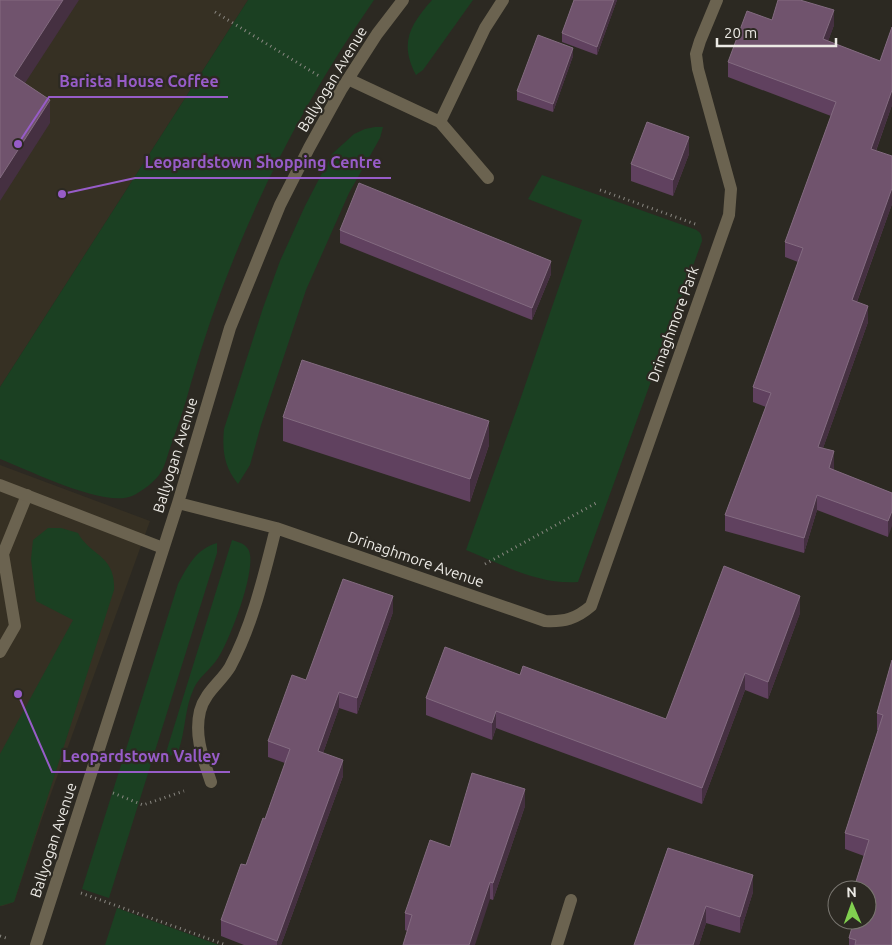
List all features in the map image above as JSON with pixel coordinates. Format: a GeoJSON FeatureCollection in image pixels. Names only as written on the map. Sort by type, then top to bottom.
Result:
{"type":"FeatureCollection","features":[{"type":"Feature","properties":{"kind":"street","name":"Ballyogan Avenue"},"geometry":{"type":"LineString","coordinates":[[36,945],[178,503],[230,328],[280,206],[344,85],[403,0]]}},
{"type":"Feature","properties":{"kind":"street"},"geometry":{"type":"LineString","coordinates":[[440,122],[485,28],[503,0]]}},
{"type":"Feature","properties":{"kind":"street","name":"Drinaghmore Park"},"geometry":{"type":"LineString","coordinates":[[545,621],[564,622],[578,616],[591,606],[729,216],[731,189],[700,78],[696,54],[717,0]]}},
{"type":"Feature","properties":{"kind":"street"},"geometry":{"type":"LineString","coordinates":[[344,85],[440,122],[488,178]]}},
{"type":"Feature","properties":{"kind":"street"},"geometry":{"type":"LineString","coordinates":[[0,485],[163,548]]}},
{"type":"Feature","properties":{"kind":"street"},"geometry":{"type":"LineString","coordinates":[[0,652],[15,626],[2,554],[27,496]]}},
{"type":"Feature","properties":{"kind":"street","name":"Drinaghmore Avenue"},"geometry":{"type":"LineString","coordinates":[[178,503],[276,528],[545,621]]}},
{"type":"Feature","properties":{"kind":"street"},"geometry":{"type":"LineString","coordinates":[[211,782],[197,736],[200,710],[215,683],[228,669],[247,629],[276,528]]}},
{"type":"Feature","properties":{"kind":"street"},"geometry":{"type":"LineString","coordinates":[[557,945],[571,900]]}},
{"type":"Feature","properties":{"kind":"path"},"geometry":{"type":"LineString","coordinates":[[215,12],[344,85]]}},
{"type":"Feature","properties":{"kind":"path"},"geometry":{"type":"LineString","coordinates":[[600,190],[723,234]]}},
{"type":"Feature","properties":{"kind":"path"},"geometry":{"type":"LineString","coordinates":[[485,564],[600,501],[626,508]]}},
{"type":"Feature","properties":{"kind":"path"},"geometry":{"type":"LineString","coordinates":[[88,782],[143,805],[211,782]]}},
{"type":"Feature","properties":{"kind":"path"},"geometry":{"type":"LineString","coordinates":[[56,884],[226,945]]}},
{"type":"Feature","properties":{"kind":"shaded area"},"geometry":{"type":"Polygon","coordinates":[[[0,0],[248,0],[0,387],[0,0]]]}},
{"type":"Feature","properties":{"kind":"shaded area"},"geometry":{"type":"Polygon","coordinates":[[[0,465],[150,521],[41,821],[14,902],[3,906],[0,906],[0,465]]]}},
{"type":"Feature","properties":{"kind":"green space"},"geometry":{"type":"Polygon","coordinates":[[[248,0],[374,0],[316,90],[267,184],[245,232],[207,331],[184,409],[162,470],[148,486],[132,496],[119,498],[104,497],[66,486],[0,459],[0,387],[248,0]]]}},
{"type":"Feature","properties":{"kind":"green space"},"geometry":{"type":"Polygon","coordinates":[[[432,0],[473,0],[423,70],[416,75],[408,53],[409,35],[418,18],[432,0]]]}},
{"type":"Feature","properties":{"kind":"green space"},"geometry":{"type":"Polygon","coordinates":[[[375,127],[383,127],[380,138],[349,193],[306,290],[261,425],[250,465],[238,484],[233,478],[225,458],[223,444],[224,429],[280,261],[305,206],[332,154],[354,134],[375,127]]]}},
{"type":"Feature","properties":{"kind":"green space"},"geometry":{"type":"Polygon","coordinates":[[[542,175],[694,229],[699,232],[702,239],[578,582],[563,582],[535,577],[466,550],[582,220],[528,199],[542,175]]]}},
{"type":"Feature","properties":{"kind":"green space"},"geometry":{"type":"Polygon","coordinates":[[[48,528],[61,528],[78,533],[111,569],[114,590],[14,902],[0,906],[0,754],[73,620],[36,601],[31,559],[33,540],[48,528]]]}},
{"type":"Feature","properties":{"kind":"green space"},"geometry":{"type":"Polygon","coordinates":[[[232,540],[241,543],[248,549],[250,558],[250,571],[241,604],[223,649],[194,688],[188,704],[178,752],[164,759],[232,540]]]}},
{"type":"Feature","properties":{"kind":"green space"},"geometry":{"type":"Polygon","coordinates":[[[217,543],[217,553],[109,898],[82,889],[178,584],[193,559],[203,549],[217,543]]]}},
{"type":"Feature","properties":{"kind":"green space"},"geometry":{"type":"Polygon","coordinates":[[[117,908],[219,945],[105,945],[117,908]]]}},
{"type":"Feature","properties":{"kind":"building"},"geometry":{"type":"Polygon","coordinates":[[[0,0],[63,0],[14,76],[50,100],[0,178],[0,0]]]}},
{"type":"Feature","properties":{"kind":"building"},"geometry":{"type":"Polygon","coordinates":[[[574,0],[614,0],[597,47],[562,33],[574,0]]]}},
{"type":"Feature","properties":{"kind":"building"},"geometry":{"type":"Polygon","coordinates":[[[778,0],[800,0],[834,10],[823,39],[880,61],[892,27],[892,90],[871,149],[892,156],[892,188],[852,300],[868,306],[818,447],[834,451],[829,468],[892,493],[892,511],[888,521],[817,495],[804,538],[725,515],[771,393],[753,387],[803,248],[785,242],[836,102],[728,62],[747,11],[772,20],[778,0]]]}},
{"type":"Feature","properties":{"kind":"building"},"geometry":{"type":"Polygon","coordinates":[[[538,35],[573,48],[553,104],[517,91],[538,35]]]}},
{"type":"Feature","properties":{"kind":"building"},"geometry":{"type":"Polygon","coordinates":[[[647,122],[689,137],[673,180],[631,164],[647,122]]]}},
{"type":"Feature","properties":{"kind":"building"},"geometry":{"type":"Polygon","coordinates":[[[359,183],[551,261],[532,308],[340,230],[359,183]]]}},
{"type":"Feature","properties":{"kind":"building"},"geometry":{"type":"Polygon","coordinates":[[[302,360],[489,421],[470,479],[283,417],[302,360]]]}},
{"type":"Feature","properties":{"kind":"building"},"geometry":{"type":"Polygon","coordinates":[[[724,566],[800,596],[768,682],[745,673],[702,788],[496,711],[492,723],[426,698],[445,647],[520,675],[523,666],[666,719],[724,566]]]}},
{"type":"Feature","properties":{"kind":"building"},"geometry":{"type":"Polygon","coordinates":[[[343,579],[393,596],[357,698],[339,692],[318,751],[343,760],[277,941],[221,920],[241,864],[246,865],[263,818],[265,819],[290,749],[268,741],[292,675],[306,680],[343,579]]]}},
{"type":"Feature","properties":{"kind":"building"},"geometry":{"type":"Polygon","coordinates":[[[892,660],[892,945],[855,945],[856,940],[849,938],[851,930],[877,930],[877,880],[856,880],[869,840],[845,833],[883,715],[877,713],[892,660]]]}},
{"type":"Feature","properties":{"kind":"building"},"geometry":{"type":"Polygon","coordinates":[[[472,773],[525,789],[493,883],[490,882],[469,945],[403,945],[412,915],[405,913],[430,840],[450,847],[472,773]]]}},
{"type":"Feature","properties":{"kind":"building"},"geometry":{"type":"Polygon","coordinates":[[[668,848],[753,875],[740,917],[706,906],[693,945],[634,945],[668,848]]]}},
{"type":"Feature","properties":{"kind":"place","name":"Barista House Coffee"},"geometry":{"type":"Point","coordinates":[18,144]}},
{"type":"Feature","properties":{"kind":"place","name":"Leopardstown Shopping Centre"},"geometry":{"type":"Point","coordinates":[62,194]}},
{"type":"Feature","properties":{"kind":"place","name":"Leopardstown Valley"},"geometry":{"type":"Point","coordinates":[18,694]}}]}
